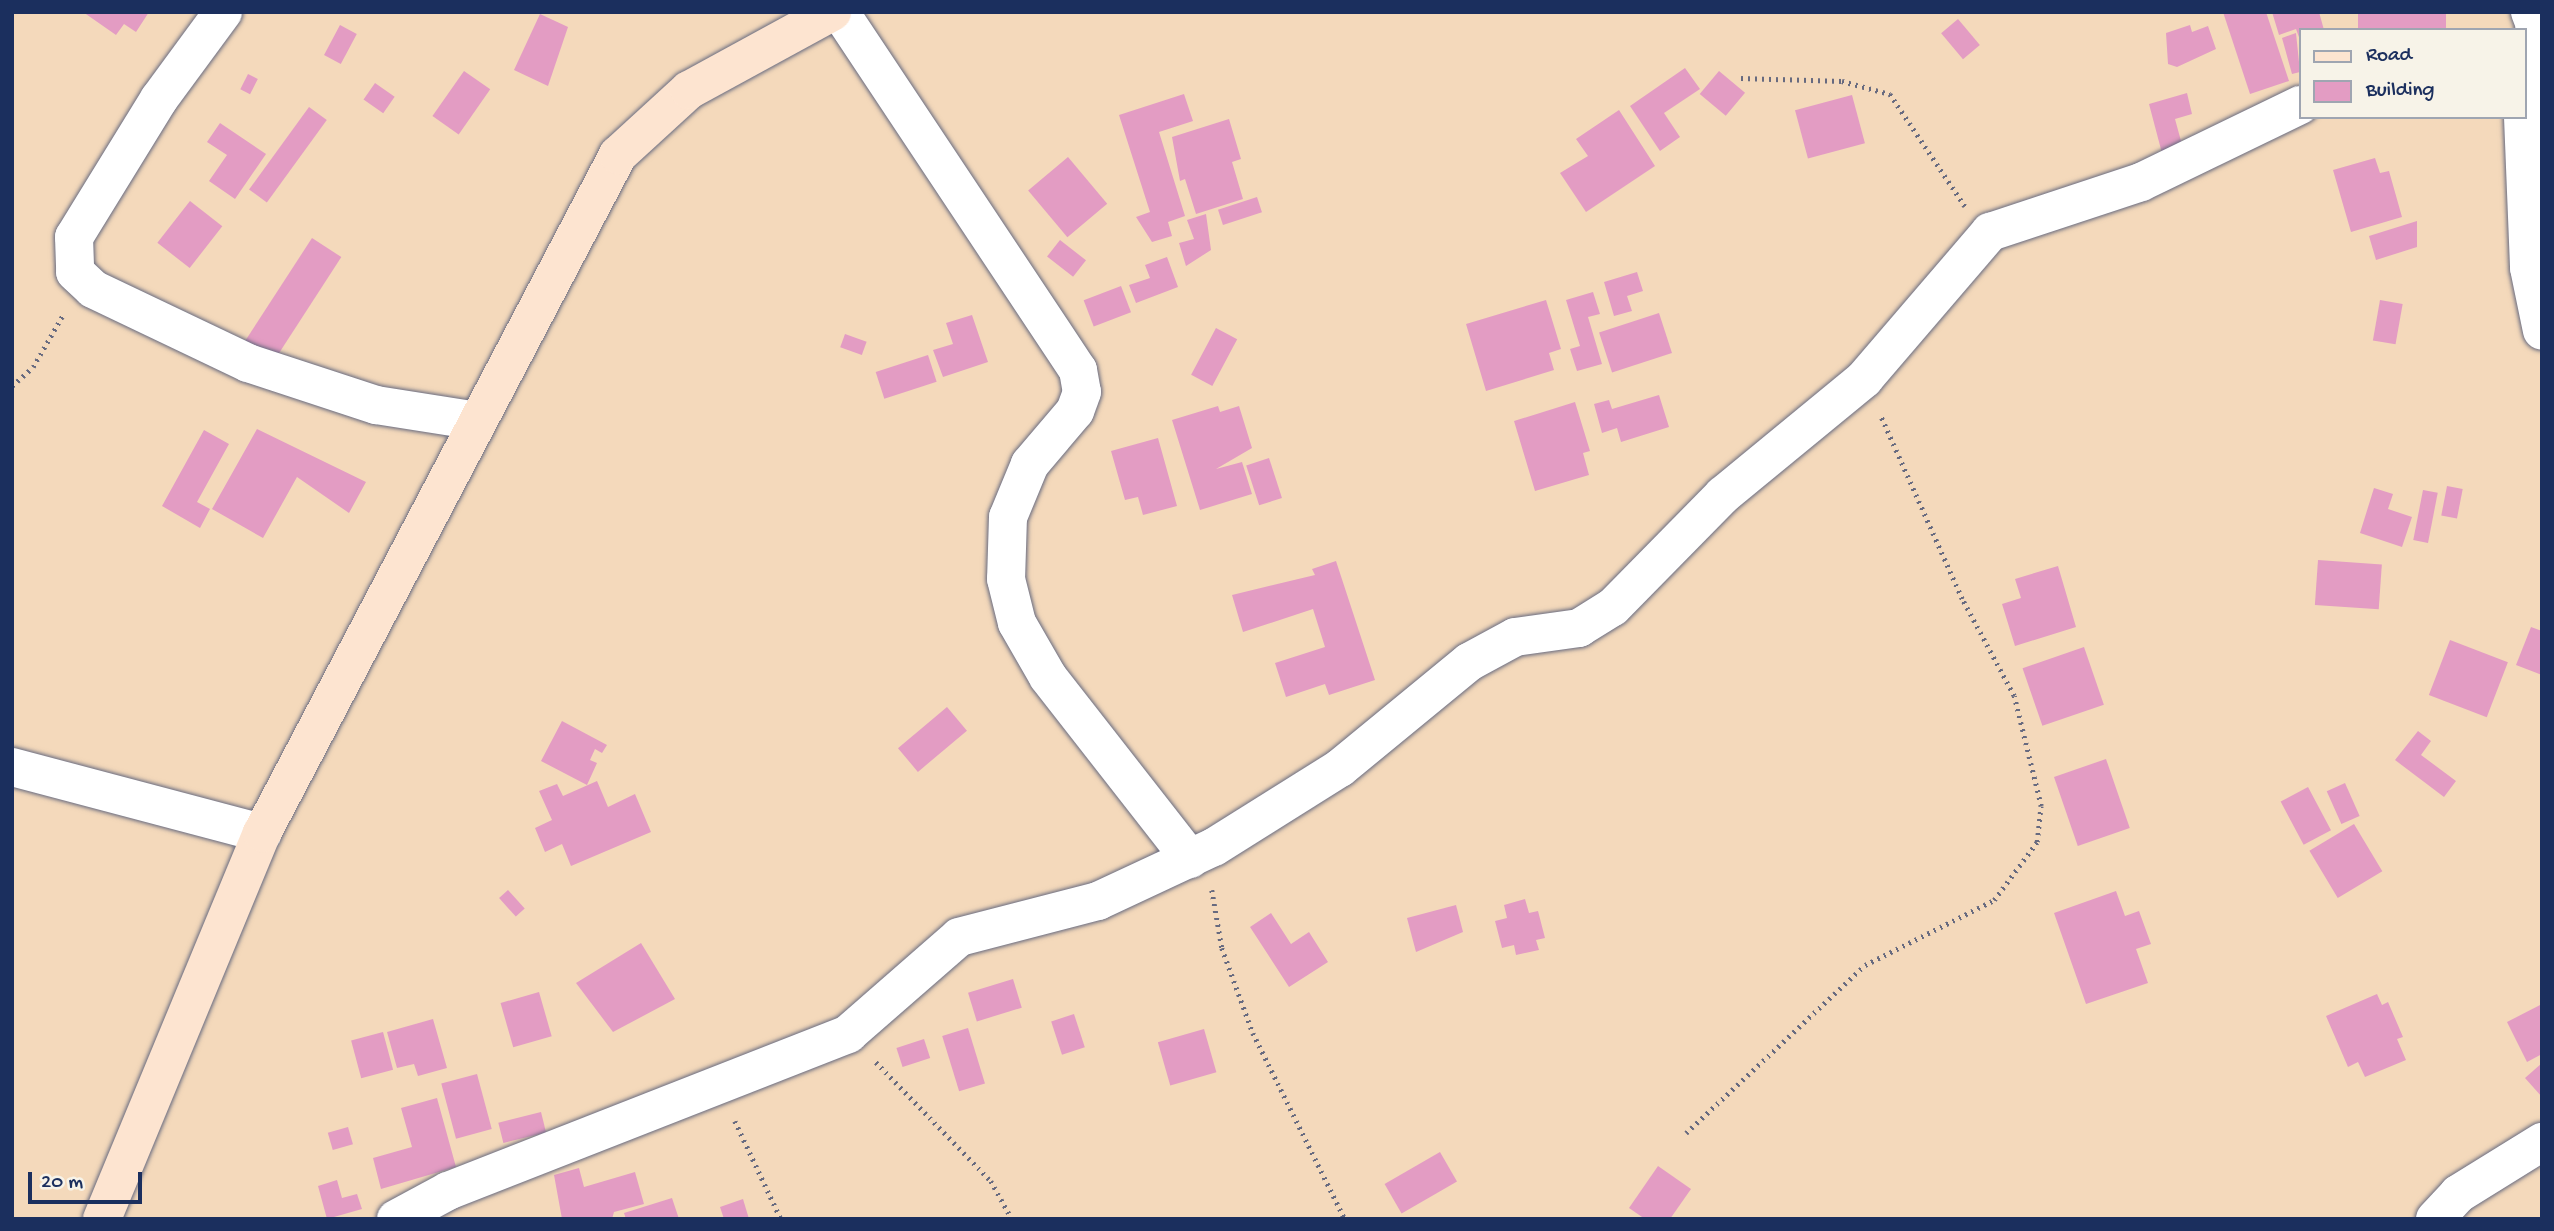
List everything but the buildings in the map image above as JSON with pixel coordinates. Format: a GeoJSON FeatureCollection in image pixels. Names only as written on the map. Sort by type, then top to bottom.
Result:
{"type":"FeatureCollection","features":[{"type":"Feature","properties":{"kind":"main road"},"geometry":{"type":"LineString","coordinates":[[102,1219],[262,833],[618,155],[689,90],[832,12]]}},
{"type":"Feature","properties":{"kind":"street"},"geometry":{"type":"LineString","coordinates":[[223,12],[159,99],[74,237],[75,272],[93,289],[248,363],[376,405],[478,421]]}},
{"type":"Feature","properties":{"kind":"street"},"geometry":{"type":"LineString","coordinates":[[839,12],[1078,370],[1082,392],[1075,411],[1030,464],[1008,517],[1006,579],[1017,623],[1048,677],[1202,853]]}},
{"type":"Feature","properties":{"kind":"street"},"geometry":{"type":"LineString","coordinates":[[2526,89],[2533,22]]}},
{"type":"Feature","properties":{"kind":"street"},"geometry":{"type":"LineString","coordinates":[[396,1219],[608,1126],[717,1089],[848,1034],[959,937],[1098,901],[1202,853],[1340,768],[1469,662],[1515,637],[1579,628],[1613,607],[1723,495],[1864,379],[1990,232],[2141,182],[2298,106]]}},
{"type":"Feature","properties":{"kind":"street"},"geometry":{"type":"LineString","coordinates":[[2523,119],[2529,268],[2542,331]]}},
{"type":"Feature","properties":{"kind":"street"},"geometry":{"type":"LineString","coordinates":[[12,767],[262,833]]}},
{"type":"Feature","properties":{"kind":"street"},"geometry":{"type":"LineString","coordinates":[[2435,1219],[2458,1194],[2542,1142]]}},
{"type":"Feature","properties":{"kind":"path"},"geometry":{"type":"LineString","coordinates":[[1741,78],[1842,81],[1890,94],[1970,214],[1990,232]]}},
{"type":"Feature","properties":{"kind":"path"},"geometry":{"type":"LineString","coordinates":[[12,386],[55,332],[75,272]]}},
{"type":"Feature","properties":{"kind":"path"},"geometry":{"type":"LineString","coordinates":[[1686,1133],[1864,965],[1994,900],[2037,842],[2041,806],[2014,696],[1962,599],[1864,379]]}},
{"type":"Feature","properties":{"kind":"path"},"geometry":{"type":"LineString","coordinates":[[1202,853],[1222,948],[1253,1033],[1345,1219]]}},
{"type":"Feature","properties":{"kind":"path"},"geometry":{"type":"LineString","coordinates":[[848,1034],[991,1181],[1012,1219]]}},
{"type":"Feature","properties":{"kind":"path"},"geometry":{"type":"LineString","coordinates":[[717,1089],[773,1192],[780,1219]]}}]}
